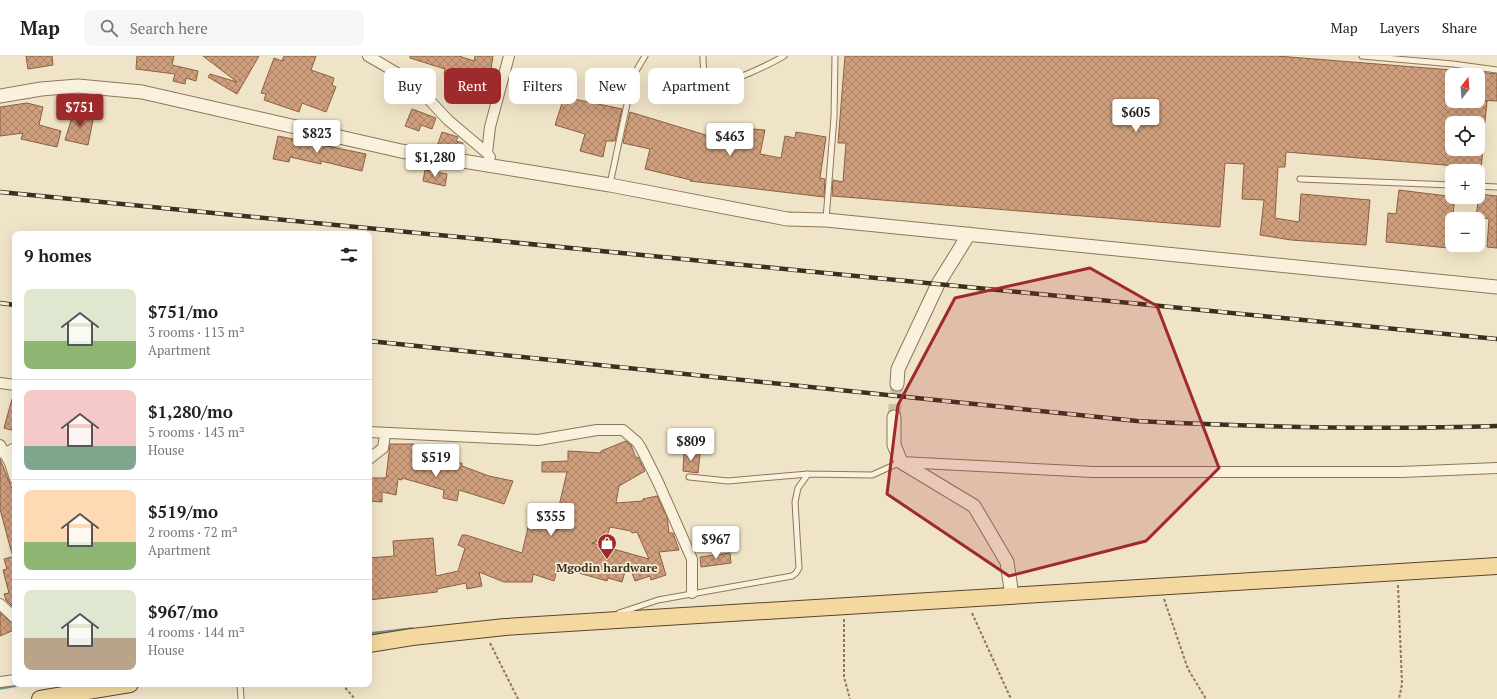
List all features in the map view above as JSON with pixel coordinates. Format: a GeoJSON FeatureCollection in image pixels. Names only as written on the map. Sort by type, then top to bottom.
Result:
{"type":"FeatureCollection","features":[{"type":"Feature","properties":{"kind":"main road"},"geometry":{"type":"LineString","coordinates":[[372,644],[482,629],[1497,566]]}},
{"type":"Feature","properties":{"kind":"main road"},"geometry":{"type":"LineString","coordinates":[[40,699],[63,689],[90,687]]}},
{"type":"Feature","properties":{"kind":"street"},"geometry":{"type":"LineString","coordinates":[[368,56],[404,77],[419,89],[448,120],[487,153],[498,167]]}},
{"type":"Feature","properties":{"kind":"street"},"geometry":{"type":"LineString","coordinates":[[487,153],[490,127],[509,56]]}},
{"type":"Feature","properties":{"kind":"street"},"geometry":{"type":"LineString","coordinates":[[0,96],[41,89],[78,86],[142,92],[401,151],[610,185],[787,219],[826,220],[1497,287]]}},
{"type":"Feature","properties":{"kind":"street"},"geometry":{"type":"LineString","coordinates":[[897,384],[898,369],[938,284],[969,234]]}},
{"type":"Feature","properties":{"kind":"street"},"geometry":{"type":"LineString","coordinates":[[0,383],[12,385]]}},
{"type":"Feature","properties":{"kind":"street"},"geometry":{"type":"LineString","coordinates":[[894,418],[894,445],[901,462],[974,506],[1007,562],[1012,596]]}},
{"type":"Feature","properties":{"kind":"street"},"geometry":{"type":"LineString","coordinates":[[372,432],[538,440],[597,430],[623,430],[637,442],[641,448],[658,482],[692,559],[692,593]]}},
{"type":"Feature","properties":{"kind":"street"},"geometry":{"type":"LineString","coordinates":[[372,457],[383,448],[385,434]]}},
{"type":"Feature","properties":{"kind":"street"},"geometry":{"type":"LineString","coordinates":[[2,449],[12,469]]}},
{"type":"Feature","properties":{"kind":"street"},"geometry":{"type":"LineString","coordinates":[[901,462],[1093,472],[1401,472],[1497,468]]}},
{"type":"Feature","properties":{"kind":"street"},"geometry":{"type":"LineString","coordinates":[[0,604],[12,615]]}},
{"type":"Feature","properties":{"kind":"street"},"geometry":{"type":"LineString","coordinates":[[0,682],[12,680]]}},
{"type":"Feature","properties":{"kind":"lane"},"geometry":{"type":"LineString","coordinates":[[610,185],[633,76],[645,56]]}},
{"type":"Feature","properties":{"kind":"lane"},"geometry":{"type":"LineString","coordinates":[[703,56],[704,70],[707,78],[714,83],[725,82],[767,66],[784,56]]}},
{"type":"Feature","properties":{"kind":"lane"},"geometry":{"type":"LineString","coordinates":[[826,220],[834,117],[835,56]]}},
{"type":"Feature","properties":{"kind":"lane"},"geometry":{"type":"LineString","coordinates":[[1362,56],[1453,64],[1497,70]]}},
{"type":"Feature","properties":{"kind":"lane"},"geometry":{"type":"LineString","coordinates":[[1300,179],[1445,185]]}},
{"type":"Feature","properties":{"kind":"lane"},"geometry":{"type":"LineString","coordinates":[[1485,186],[1497,187]]}},
{"type":"Feature","properties":{"kind":"lane"},"geometry":{"type":"LineString","coordinates":[[688,477],[728,481],[808,474],[872,475],[901,462]]}},
{"type":"Feature","properties":{"kind":"lane"},"geometry":{"type":"LineString","coordinates":[[594,623],[658,600],[792,576],[799,568],[795,502],[798,488],[808,474]]}},
{"type":"Feature","properties":{"kind":"lane"},"geometry":{"type":"LineString","coordinates":[[240,687],[241,699]]}},
{"type":"Feature","properties":{"kind":"path"},"geometry":{"type":"LineString","coordinates":[[1398,572],[1402,684],[1399,699]]}},
{"type":"Feature","properties":{"kind":"path"},"geometry":{"type":"LineString","coordinates":[[1160,587],[1188,668],[1206,699]]}},
{"type":"Feature","properties":{"kind":"path"},"geometry":{"type":"LineString","coordinates":[[966,599],[1011,699]]}},
{"type":"Feature","properties":{"kind":"path"},"geometry":{"type":"LineString","coordinates":[[844,606],[844,677],[850,699]]}},
{"type":"Feature","properties":{"kind":"path"},"geometry":{"type":"LineString","coordinates":[[482,629],[518,699]]}},
{"type":"Feature","properties":{"kind":"path"},"geometry":{"type":"LineString","coordinates":[[345,687],[355,699]]}},
{"type":"Feature","properties":{"kind":"highlighted area"},"geometry":{"type":"Polygon","coordinates":[[[1090,268],[1157,306],[1219,468],[1146,541],[1009,576],[887,494],[898,405],[955,298],[1090,268]]]}},
{"type":"Feature","properties":{"kind":"building"},"geometry":{"type":"Polygon","coordinates":[[[26,56],[52,56],[53,65],[28,69],[26,56]]]}},
{"type":"Feature","properties":{"kind":"building"},"geometry":{"type":"Polygon","coordinates":[[[137,56],[174,56],[172,65],[198,71],[196,81],[186,78],[185,84],[173,81],[175,74],[136,69],[137,56]]]}},
{"type":"Feature","properties":{"kind":"building"},"geometry":{"type":"Polygon","coordinates":[[[203,56],[259,56],[237,94],[208,77],[210,74],[237,82],[203,56]]]}},
{"type":"Feature","properties":{"kind":"building"},"geometry":{"type":"Polygon","coordinates":[[[284,56],[316,56],[311,70],[334,78],[332,85],[336,87],[326,112],[302,103],[299,112],[264,100],[266,94],[261,93],[274,58],[282,61],[284,56]]]}},
{"type":"Feature","properties":{"kind":"building"},"geometry":{"type":"Polygon","coordinates":[[[410,56],[459,56],[474,61],[475,56],[493,56],[491,68],[444,69],[410,58],[410,56]]]}},
{"type":"Feature","properties":{"kind":"building"},"geometry":{"type":"Polygon","coordinates":[[[845,56],[1277,56],[1445,69],[1445,108],[1485,108],[1485,101],[1487,101],[1485,123],[1485,116],[1445,116],[1445,156],[1482,156],[1481,164],[1445,165],[1286,152],[1285,167],[1278,167],[1275,218],[1299,222],[1301,194],[1370,200],[1366,245],[1291,240],[1260,235],[1264,200],[1242,199],[1244,164],[1225,163],[1220,227],[832,196],[833,180],[843,182],[846,143],[838,143],[845,56]]]}},
{"type":"Feature","properties":{"kind":"building"},"geometry":{"type":"Polygon","coordinates":[[[1485,73],[1497,74],[1497,101],[1485,100],[1485,73]]]}},
{"type":"Feature","properties":{"kind":"building"},"geometry":{"type":"Polygon","coordinates":[[[577,100],[585,101],[585,104],[598,104],[622,109],[615,141],[606,141],[603,157],[580,151],[585,134],[555,125],[562,104],[577,104],[577,100]]]}},
{"type":"Feature","properties":{"kind":"building"},"geometry":{"type":"Polygon","coordinates":[[[27,103],[43,107],[39,125],[61,131],[57,147],[21,139],[23,133],[0,136],[0,107],[27,103]]]}},
{"type":"Feature","properties":{"kind":"building"},"geometry":{"type":"Polygon","coordinates":[[[412,109],[436,118],[432,129],[421,125],[419,131],[405,126],[412,109]]]}},
{"type":"Feature","properties":{"kind":"building"},"geometry":{"type":"Polygon","coordinates":[[[74,111],[94,115],[88,145],[65,140],[74,111]]]}},
{"type":"Feature","properties":{"kind":"building"},"geometry":{"type":"Polygon","coordinates":[[[630,112],[709,136],[710,129],[750,133],[752,129],[765,130],[760,154],[781,158],[785,136],[795,138],[796,132],[826,137],[820,178],[825,179],[824,197],[690,181],[691,180],[645,169],[650,149],[623,143],[630,112]]]}},
{"type":"Feature","properties":{"kind":"building"},"geometry":{"type":"Polygon","coordinates":[[[442,132],[458,137],[456,141],[463,143],[460,153],[436,149],[442,132]]]}},
{"type":"Feature","properties":{"kind":"building"},"geometry":{"type":"Polygon","coordinates":[[[278,136],[366,154],[362,171],[321,161],[321,164],[290,157],[289,162],[273,159],[278,136]]]}},
{"type":"Feature","properties":{"kind":"building"},"geometry":{"type":"Polygon","coordinates":[[[425,170],[447,174],[445,186],[423,181],[425,170]]]}},
{"type":"Feature","properties":{"kind":"building"},"geometry":{"type":"Polygon","coordinates":[[[1399,190],[1445,196],[1445,204],[1454,204],[1453,212],[1445,212],[1445,248],[1386,242],[1388,213],[1396,214],[1399,190]]]}},
{"type":"Feature","properties":{"kind":"building"},"geometry":{"type":"Polygon","coordinates":[[[1485,195],[1497,196],[1497,248],[1487,247],[1489,219],[1485,218],[1485,212],[1477,212],[1478,204],[1485,204],[1485,195]]]}},
{"type":"Feature","properties":{"kind":"building"},"geometry":{"type":"Polygon","coordinates":[[[12,399],[12,430],[4,428],[12,399]]]}},
{"type":"Feature","properties":{"kind":"building"},"geometry":{"type":"Polygon","coordinates":[[[626,441],[631,445],[636,458],[638,457],[645,471],[619,486],[616,503],[643,501],[643,499],[657,496],[667,517],[669,533],[673,533],[679,550],[659,552],[666,575],[651,580],[650,576],[635,581],[628,562],[622,582],[608,578],[607,581],[558,567],[554,581],[533,574],[532,582],[504,582],[479,572],[482,586],[467,589],[466,583],[437,589],[437,592],[372,600],[372,558],[394,556],[393,541],[433,538],[436,576],[458,571],[465,548],[458,545],[462,535],[522,553],[529,523],[559,530],[565,507],[559,506],[567,472],[542,472],[542,462],[568,461],[568,451],[601,453],[601,451],[626,441]],[[610,527],[606,539],[592,543],[649,559],[637,532],[632,533],[631,531],[610,527]]]}},
{"type":"Feature","properties":{"kind":"building"},"geometry":{"type":"Polygon","coordinates":[[[390,444],[414,444],[415,463],[436,467],[436,462],[462,463],[462,466],[489,476],[513,481],[504,504],[459,490],[457,501],[443,498],[444,490],[402,478],[402,480],[398,479],[396,495],[382,492],[382,502],[372,501],[372,478],[386,478],[390,444]]]}},
{"type":"Feature","properties":{"kind":"building"},"geometry":{"type":"Polygon","coordinates":[[[684,452],[700,454],[698,473],[683,471],[684,452]]]}},
{"type":"Feature","properties":{"kind":"building"},"geometry":{"type":"Polygon","coordinates":[[[0,459],[12,489],[12,554],[0,509],[0,459]]]}},
{"type":"Feature","properties":{"kind":"building"},"geometry":{"type":"Polygon","coordinates":[[[730,553],[731,563],[701,567],[700,557],[730,553]]]}},
{"type":"Feature","properties":{"kind":"building"},"geometry":{"type":"Polygon","coordinates":[[[12,557],[12,606],[6,600],[4,594],[9,593],[3,570],[7,569],[4,559],[12,557]]]}},
{"type":"Feature","properties":{"kind":"building"},"geometry":{"type":"Polygon","coordinates":[[[0,613],[12,623],[12,631],[0,636],[0,613]]]}},
{"type":"Feature","properties":{"kind":"waterway"},"geometry":{"type":"LineString","coordinates":[[372,634],[412,629]]}},
{"type":"Feature","properties":{"kind":"waterway"},"geometry":{"type":"LineString","coordinates":[[0,688],[12,686]]}},
{"type":"Feature","properties":{"kind":"tunnel"},"geometry":{"type":"LineString","coordinates":[[894,417],[897,384]]}},
{"type":"Feature","properties":{"kind":"railway"},"geometry":{"type":"LineString","coordinates":[[0,192],[1497,339]]}},
{"type":"Feature","properties":{"kind":"railway"},"geometry":{"type":"LineString","coordinates":[[0,303],[12,305]]}},
{"type":"Feature","properties":{"kind":"railway"},"geometry":{"type":"LineString","coordinates":[[372,341],[1137,421],[1317,427],[1407,428],[1497,426]]}},
{"type":"Feature","properties":{"kind":"place","name":"Mgodin hardware"},"geometry":{"type":"Point","coordinates":[607,560]}}]}
